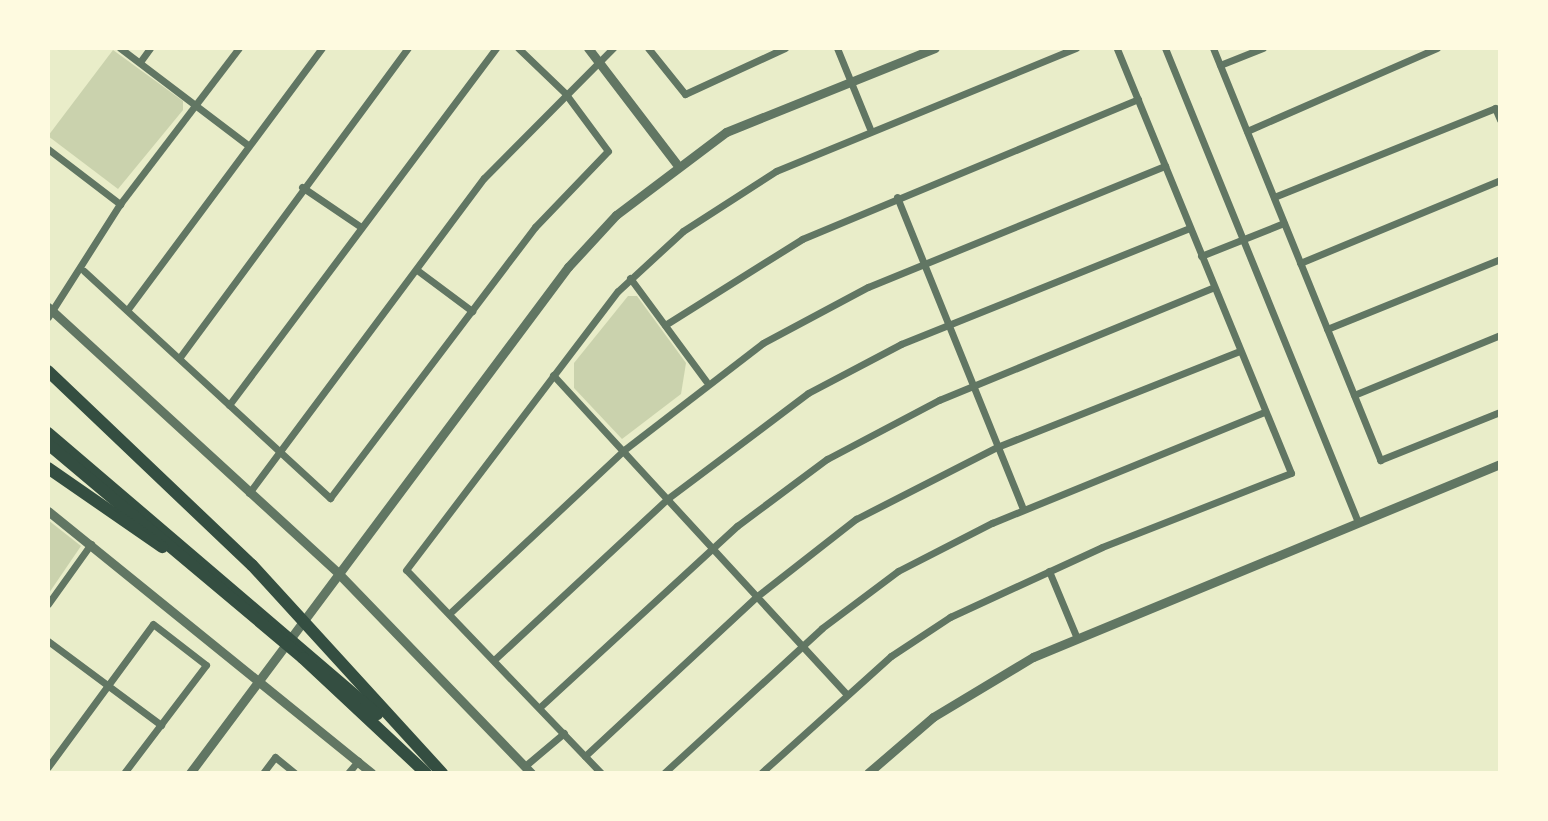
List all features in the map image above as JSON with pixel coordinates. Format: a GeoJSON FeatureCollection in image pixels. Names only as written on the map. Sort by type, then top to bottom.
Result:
{"type":"FeatureCollection","features":[{"type":"Feature","properties":{"kind":"highway"},"geometry":{"type":"LineString","coordinates":[[48,371],[252,565],[440,773]]}},
{"type":"Feature","properties":{"kind":"highway"},"geometry":{"type":"LineString","coordinates":[[48,433],[253,601],[440,773]]}},
{"type":"Feature","properties":{"kind":"highway"},"geometry":{"type":"LineString","coordinates":[[48,444],[224,590],[426,773]]}},
{"type":"Feature","properties":{"kind":"highway"},"geometry":{"type":"LineString","coordinates":[[48,468],[224,590]]}},
{"type":"Feature","properties":{"kind":"street"},"geometry":{"type":"LineString","coordinates":[[120,48],[248,145]]}},
{"type":"Feature","properties":{"kind":"street"},"geometry":{"type":"LineString","coordinates":[[140,62],[150,48]]}},
{"type":"Feature","properties":{"kind":"street"},"geometry":{"type":"LineString","coordinates":[[239,48],[120,204],[84,271],[50,311],[339,574],[528,770],[564,733]]}},
{"type":"Feature","properties":{"kind":"street"},"geometry":{"type":"LineString","coordinates":[[128,309],[322,48]]}},
{"type":"Feature","properties":{"kind":"street"},"geometry":{"type":"LineString","coordinates":[[180,357],[302,187],[408,48]]}},
{"type":"Feature","properties":{"kind":"street"},"geometry":{"type":"LineString","coordinates":[[229,405],[496,48]]}},
{"type":"Feature","properties":{"kind":"street"},"geometry":{"type":"LineString","coordinates":[[84,271],[330,498],[472,311],[608,151],[565,93],[518,48]]}},
{"type":"Feature","properties":{"kind":"street"},"geometry":{"type":"LineString","coordinates":[[588,48],[676,163]]}},
{"type":"Feature","properties":{"kind":"street"},"geometry":{"type":"LineString","coordinates":[[249,493],[484,178],[613,48]]}},
{"type":"Feature","properties":{"kind":"street"},"geometry":{"type":"LineString","coordinates":[[648,48],[685,94],[785,48]]}},
{"type":"Feature","properties":{"kind":"street"},"geometry":{"type":"LineString","coordinates":[[837,48],[870,129]]}},
{"type":"Feature","properties":{"kind":"street"},"geometry":{"type":"LineString","coordinates":[[190,773],[568,267],[676,163],[726,132],[935,48]]}},
{"type":"Feature","properties":{"kind":"street"},"geometry":{"type":"LineString","coordinates":[[601,773],[451,612],[406,570],[630,278],[746,187],[870,129],[1076,48]]}},
{"type":"Feature","properties":{"kind":"street"},"geometry":{"type":"LineString","coordinates":[[761,773],[846,694],[950,617],[1049,571],[1291,473],[1117,48]]}},
{"type":"Feature","properties":{"kind":"street"},"geometry":{"type":"LineString","coordinates":[[1165,48],[1358,522]]}},
{"type":"Feature","properties":{"kind":"street"},"geometry":{"type":"LineString","coordinates":[[1213,48],[1380,460],[1500,412]]}},
{"type":"Feature","properties":{"kind":"street"},"geometry":{"type":"LineString","coordinates":[[1220,65],[1263,48]]}},
{"type":"Feature","properties":{"kind":"street"},"geometry":{"type":"LineString","coordinates":[[1247,131],[1437,48]]}},
{"type":"Feature","properties":{"kind":"street"},"geometry":{"type":"LineString","coordinates":[[665,325],[766,258],[897,197],[1138,99]]}},
{"type":"Feature","properties":{"kind":"street"},"geometry":{"type":"LineString","coordinates":[[1274,197],[1498,106],[1500,120]]}},
{"type":"Feature","properties":{"kind":"street"},"geometry":{"type":"LineString","coordinates":[[48,149],[120,204]]}},
{"type":"Feature","properties":{"kind":"street"},"geometry":{"type":"LineString","coordinates":[[451,612],[624,450],[706,381],[830,305],[1165,166]]}},
{"type":"Feature","properties":{"kind":"street"},"geometry":{"type":"LineString","coordinates":[[1300,263],[1500,180]]}},
{"type":"Feature","properties":{"kind":"street"},"geometry":{"type":"LineString","coordinates":[[302,187],[361,227]]}},
{"type":"Feature","properties":{"kind":"street"},"geometry":{"type":"LineString","coordinates":[[897,197],[1023,509]]}},
{"type":"Feature","properties":{"kind":"street"},"geometry":{"type":"LineString","coordinates":[[1201,256],[1284,223]]}},
{"type":"Feature","properties":{"kind":"street"},"geometry":{"type":"LineString","coordinates":[[495,659],[667,499],[808,393],[948,324],[1190,228]]}},
{"type":"Feature","properties":{"kind":"street"},"geometry":{"type":"LineString","coordinates":[[1327,329],[1500,259]]}},
{"type":"Feature","properties":{"kind":"street"},"geometry":{"type":"LineString","coordinates":[[417,270],[472,311]]}},
{"type":"Feature","properties":{"kind":"street"},"geometry":{"type":"LineString","coordinates":[[630,278],[706,381]]}},
{"type":"Feature","properties":{"kind":"street"},"geometry":{"type":"LineString","coordinates":[[540,707],[714,549],[827,459],[973,386],[1214,287]]}},
{"type":"Feature","properties":{"kind":"street"},"geometry":{"type":"LineString","coordinates":[[1354,395],[1500,335]]}},
{"type":"Feature","properties":{"kind":"street"},"geometry":{"type":"LineString","coordinates":[[585,756],[756,597],[866,513],[997,447],[1240,351]]}},
{"type":"Feature","properties":{"kind":"street"},"geometry":{"type":"LineString","coordinates":[[553,375],[846,694]]}},
{"type":"Feature","properties":{"kind":"street"},"geometry":{"type":"LineString","coordinates":[[664,773],[803,647],[898,571],[1023,509],[1264,412]]}},
{"type":"Feature","properties":{"kind":"street"},"geometry":{"type":"LineString","coordinates":[[868,773],[955,701],[1076,636],[1500,464]]}},
{"type":"Feature","properties":{"kind":"street"},"geometry":{"type":"LineString","coordinates":[[48,511],[261,680],[371,773]]}},
{"type":"Feature","properties":{"kind":"street"},"geometry":{"type":"LineString","coordinates":[[48,604],[91,544]]}},
{"type":"Feature","properties":{"kind":"street"},"geometry":{"type":"LineString","coordinates":[[1049,571],[1076,636]]}},
{"type":"Feature","properties":{"kind":"street"},"geometry":{"type":"LineString","coordinates":[[48,767],[153,624],[206,665],[124,773]]}},
{"type":"Feature","properties":{"kind":"street"},"geometry":{"type":"LineString","coordinates":[[48,655],[51,644],[161,725]]}},
{"type":"Feature","properties":{"kind":"street"},"geometry":{"type":"LineString","coordinates":[[263,773],[275,757],[295,773]]}},
{"type":"Feature","properties":{"kind":"street"},"geometry":{"type":"LineString","coordinates":[[348,773],[358,761]]}},
{"type":"Feature","properties":{"kind":"green space"},"geometry":{"type":"Polygon","coordinates":[[[113,50],[183,101],[183,110],[118,189],[48,136],[113,50]]]}},
{"type":"Feature","properties":{"kind":"green space"},"geometry":{"type":"Polygon","coordinates":[[[628,296],[637,296],[686,363],[681,394],[622,439],[574,388],[574,363],[628,296]]]}},
{"type":"Feature","properties":{"kind":"green space"},"geometry":{"type":"Polygon","coordinates":[[[48,520],[81,546],[49,593],[48,592],[48,520]]]}}]}
